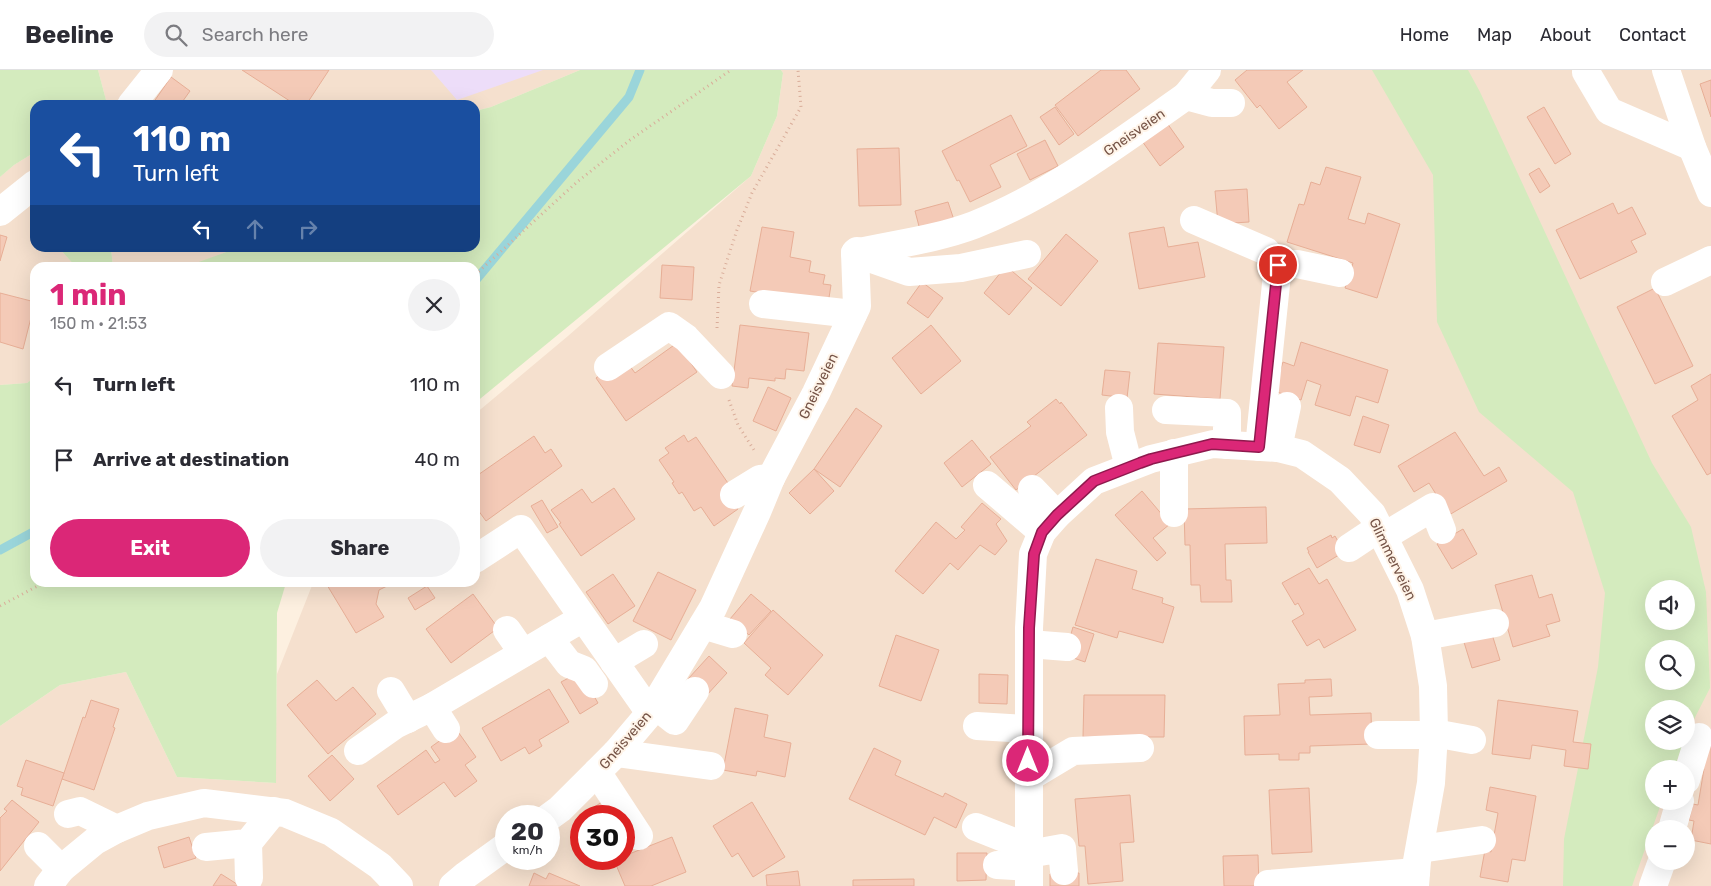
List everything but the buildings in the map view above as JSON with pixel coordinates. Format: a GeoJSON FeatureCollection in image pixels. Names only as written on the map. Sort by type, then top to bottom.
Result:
{"type":"FeatureCollection","features":[{"type":"Feature","properties":{"kind":"street"},"geometry":{"type":"LineString","coordinates":[[135,100],[158,70]]}},
{"type":"Feature","properties":{"kind":"street","name":"Gneisveien"},"geometry":{"type":"LineString","coordinates":[[560,809],[616,753],[652,709],[703,625],[725,582],[772,478],[816,393],[857,306],[855,252],[974,225],[1050,188],[1186,96],[1207,70]]}},
{"type":"Feature","properties":{"kind":"street"},"geometry":{"type":"LineString","coordinates":[[1666,70],[1692,147],[1711,192]]}},
{"type":"Feature","properties":{"kind":"street"},"geometry":{"type":"LineString","coordinates":[[1586,72],[1609,111],[1692,147]]}},
{"type":"Feature","properties":{"kind":"street"},"geometry":{"type":"LineString","coordinates":[[1186,96],[1212,103],[1231,103]]}},
{"type":"Feature","properties":{"kind":"street"},"geometry":{"type":"LineString","coordinates":[[0,212],[30,188]]}},
{"type":"Feature","properties":{"kind":"street"},"geometry":{"type":"LineString","coordinates":[[1194,220],[1266,251],[1278,265],[1268,448]]}},
{"type":"Feature","properties":{"kind":"street"},"geometry":{"type":"LineString","coordinates":[[855,252],[870,236],[912,223]]}},
{"type":"Feature","properties":{"kind":"street"},"geometry":{"type":"LineString","coordinates":[[855,252],[909,272],[961,268],[1027,254]]}},
{"type":"Feature","properties":{"kind":"street"},"geometry":{"type":"LineString","coordinates":[[855,252],[881,277],[908,290]]}},
{"type":"Feature","properties":{"kind":"street"},"geometry":{"type":"LineString","coordinates":[[1666,282],[1711,260]]}},
{"type":"Feature","properties":{"kind":"street"},"geometry":{"type":"LineString","coordinates":[[1278,265],[1297,264],[1340,273]]}},
{"type":"Feature","properties":{"kind":"street"},"geometry":{"type":"LineString","coordinates":[[763,304],[853,314]]}},
{"type":"Feature","properties":{"kind":"street"},"geometry":{"type":"LineString","coordinates":[[608,367],[669,326],[686,338],[721,374]]}},
{"type":"Feature","properties":{"kind":"street"},"geometry":{"type":"LineString","coordinates":[[1268,448],[1287,406]]}},
{"type":"Feature","properties":{"kind":"street"},"geometry":{"type":"LineString","coordinates":[[1119,408],[1120,432],[1129,467]]}},
{"type":"Feature","properties":{"kind":"street"},"geometry":{"type":"LineString","coordinates":[[1166,410],[1227,413],[1227,445]]}},
{"type":"Feature","properties":{"kind":"street","name":"Glimmerveien"},"geometry":{"type":"LineString","coordinates":[[1029,864],[1029,644],[1034,554],[1050,524],[1094,481],[1151,459],[1212,444],[1268,448],[1302,454],[1340,480],[1372,514],[1410,590],[1425,636],[1433,686],[1432,782],[1417,869]]}},
{"type":"Feature","properties":{"kind":"street"},"geometry":{"type":"LineString","coordinates":[[1174,453],[1174,513]]}},
{"type":"Feature","properties":{"kind":"street"},"geometry":{"type":"LineString","coordinates":[[734,495],[760,479],[772,478]]}},
{"type":"Feature","properties":{"kind":"street"},"geometry":{"type":"LineString","coordinates":[[987,485],[1050,524]]}},
{"type":"Feature","properties":{"kind":"street"},"geometry":{"type":"LineString","coordinates":[[1032,489],[1050,524]]}},
{"type":"Feature","properties":{"kind":"street"},"geometry":{"type":"LineString","coordinates":[[1349,548],[1433,507],[1442,530]]}},
{"type":"Feature","properties":{"kind":"street"},"geometry":{"type":"LineString","coordinates":[[480,557],[521,529],[614,662],[652,709],[675,721],[694,691]]}},
{"type":"Feature","properties":{"kind":"street"},"geometry":{"type":"LineString","coordinates":[[358,751],[395,725],[408,719],[439,718],[523,654],[583,618]]}},
{"type":"Feature","properties":{"kind":"street"},"geometry":{"type":"LineString","coordinates":[[1425,636],[1495,623]]}},
{"type":"Feature","properties":{"kind":"street"},"geometry":{"type":"LineString","coordinates":[[703,625],[733,634]]}},
{"type":"Feature","properties":{"kind":"street"},"geometry":{"type":"LineString","coordinates":[[507,630],[523,654]]}},
{"type":"Feature","properties":{"kind":"street"},"geometry":{"type":"LineString","coordinates":[[549,638],[569,664],[584,670],[594,684]]}},
{"type":"Feature","properties":{"kind":"street"},"geometry":{"type":"LineString","coordinates":[[614,662],[644,644]]}},
{"type":"Feature","properties":{"kind":"street"},"geometry":{"type":"LineString","coordinates":[[1029,644],[1067,647]]}},
{"type":"Feature","properties":{"kind":"street"},"geometry":{"type":"LineString","coordinates":[[391,691],[408,719]]}},
{"type":"Feature","properties":{"kind":"street"},"geometry":{"type":"LineString","coordinates":[[977,726],[1028,729]]}},
{"type":"Feature","properties":{"kind":"street"},"geometry":{"type":"LineString","coordinates":[[1378,734],[1434,734],[1472,740]]}},
{"type":"Feature","properties":{"kind":"street"},"geometry":{"type":"LineString","coordinates":[[1692,760],[1699,737]]}},
{"type":"Feature","properties":{"kind":"street"},"geometry":{"type":"LineString","coordinates":[[1028,778],[1073,751],[1140,748]]}},
{"type":"Feature","properties":{"kind":"street"},"geometry":{"type":"LineString","coordinates":[[616,753],[711,766]]}},
{"type":"Feature","properties":{"kind":"street"},"geometry":{"type":"LineString","coordinates":[[598,772],[639,836]]}},
{"type":"Feature","properties":{"kind":"street"},"geometry":{"type":"LineString","coordinates":[[38,846],[55,878],[95,841],[117,829],[148,816],[204,803],[285,813],[331,832],[380,866],[399,886]]}},
{"type":"Feature","properties":{"kind":"street"},"geometry":{"type":"LineString","coordinates":[[68,814],[80,811],[117,829]]}},
{"type":"Feature","properties":{"kind":"street"},"geometry":{"type":"LineString","coordinates":[[249,878],[248,843],[274,811]]}},
{"type":"Feature","properties":{"kind":"street"},"geometry":{"type":"LineString","coordinates":[[976,827],[1029,864]]}},
{"type":"Feature","properties":{"kind":"street"},"geometry":{"type":"LineString","coordinates":[[1268,884],[1417,869],[1482,840]]}},
{"type":"Feature","properties":{"kind":"street"},"geometry":{"type":"LineString","coordinates":[[206,847],[248,843]]}},
{"type":"Feature","properties":{"kind":"street"},"geometry":{"type":"LineString","coordinates":[[997,865],[1029,864],[1062,848],[1064,871]]}},
{"type":"Feature","properties":{"kind":"street"},"geometry":{"type":"LineString","coordinates":[[457,885],[495,855]]}},
{"type":"Feature","properties":{"kind":"street"},"geometry":{"type":"LineString","coordinates":[[1653,886],[1659,870]]}},
{"type":"Feature","properties":{"kind":"path"},"geometry":{"type":"LineString","coordinates":[[480,270],[577,182],[630,140],[731,70]]}},
{"type":"Feature","properties":{"kind":"path"},"geometry":{"type":"LineString","coordinates":[[772,478],[738,425],[721,374],[716,335],[719,285],[737,230],[752,193],[801,107],[798,70]]}},
{"type":"Feature","properties":{"kind":"path"},"geometry":{"type":"LineString","coordinates":[[0,606],[36,587]]}},
{"type":"Feature","properties":{"kind":"shaded area"},"geometry":{"type":"Polygon","coordinates":[[[98,70],[580,70],[491,107],[480,110],[480,100],[106,100],[98,70]]]}},
{"type":"Feature","properties":{"kind":"shaded area"},"geometry":{"type":"Polygon","coordinates":[[[431,70],[543,70],[457,100],[431,70]]]}},
{"type":"Feature","properties":{"kind":"shaded area"},"geometry":{"type":"Polygon","coordinates":[[[781,70],[1711,70],[1711,886],[0,886],[0,726],[60,685],[126,672],[177,777],[275,783],[277,674],[311,587],[480,587],[480,410],[568,336],[751,176],[777,116],[783,73],[781,70]]]}},
{"type":"Feature","properties":{"kind":"shaded area"},"geometry":{"type":"Polygon","coordinates":[[[30,155],[30,252],[63,252],[72,262],[30,262],[30,381],[27,383],[0,385],[0,177],[30,155]]]}},
{"type":"Feature","properties":{"kind":"shaded area"},"geometry":{"type":"Polygon","coordinates":[[[111,252],[226,252],[201,262],[112,262],[111,252]]]}},
{"type":"Feature","properties":{"kind":"green space"},"geometry":{"type":"Polygon","coordinates":[[[0,70],[98,70],[106,100],[30,100],[30,155],[0,177],[0,70]]]}},
{"type":"Feature","properties":{"kind":"green space"},"geometry":{"type":"Polygon","coordinates":[[[580,70],[781,70],[783,73],[777,116],[751,176],[480,399],[480,262],[199,262],[226,252],[480,252],[480,110],[491,107],[580,70]]]}},
{"type":"Feature","properties":{"kind":"green space"},"geometry":{"type":"Polygon","coordinates":[[[1372,70],[1468,70],[1480,92],[1652,463],[1691,527],[1706,592],[1710,688],[1695,717],[1695,700],[1645,700],[1645,750],[1681,750],[1677,760],[1645,760],[1645,810],[1659,810],[1655,820],[1645,820],[1645,849],[1632,886],[1563,886],[1564,839],[1598,667],[1605,593],[1573,492],[1479,412],[1437,322],[1433,175],[1372,70]]]}},
{"type":"Feature","properties":{"kind":"green space"},"geometry":{"type":"Polygon","coordinates":[[[63,252],[111,252],[112,262],[72,262],[63,252]]]}},
{"type":"Feature","properties":{"kind":"green space"},"geometry":{"type":"Polygon","coordinates":[[[30,381],[30,587],[285,587],[277,613],[276,783],[177,777],[126,672],[60,685],[0,726],[0,385],[27,383],[30,381]]]}},
{"type":"Feature","properties":{"kind":"waterway"},"geometry":{"type":"LineString","coordinates":[[480,275],[629,97],[640,70]]}},
{"type":"Feature","properties":{"kind":"waterway"},"geometry":{"type":"LineString","coordinates":[[0,550],[30,534]]}},
{"type":"Feature","properties":{"kind":"route"},"geometry":{"type":"LineString","coordinates":[[1028,761],[1029,628],[1034,554],[1042,532],[1057,515],[1094,481],[1151,459],[1212,444],[1259,447],[1278,265]]}}]}
